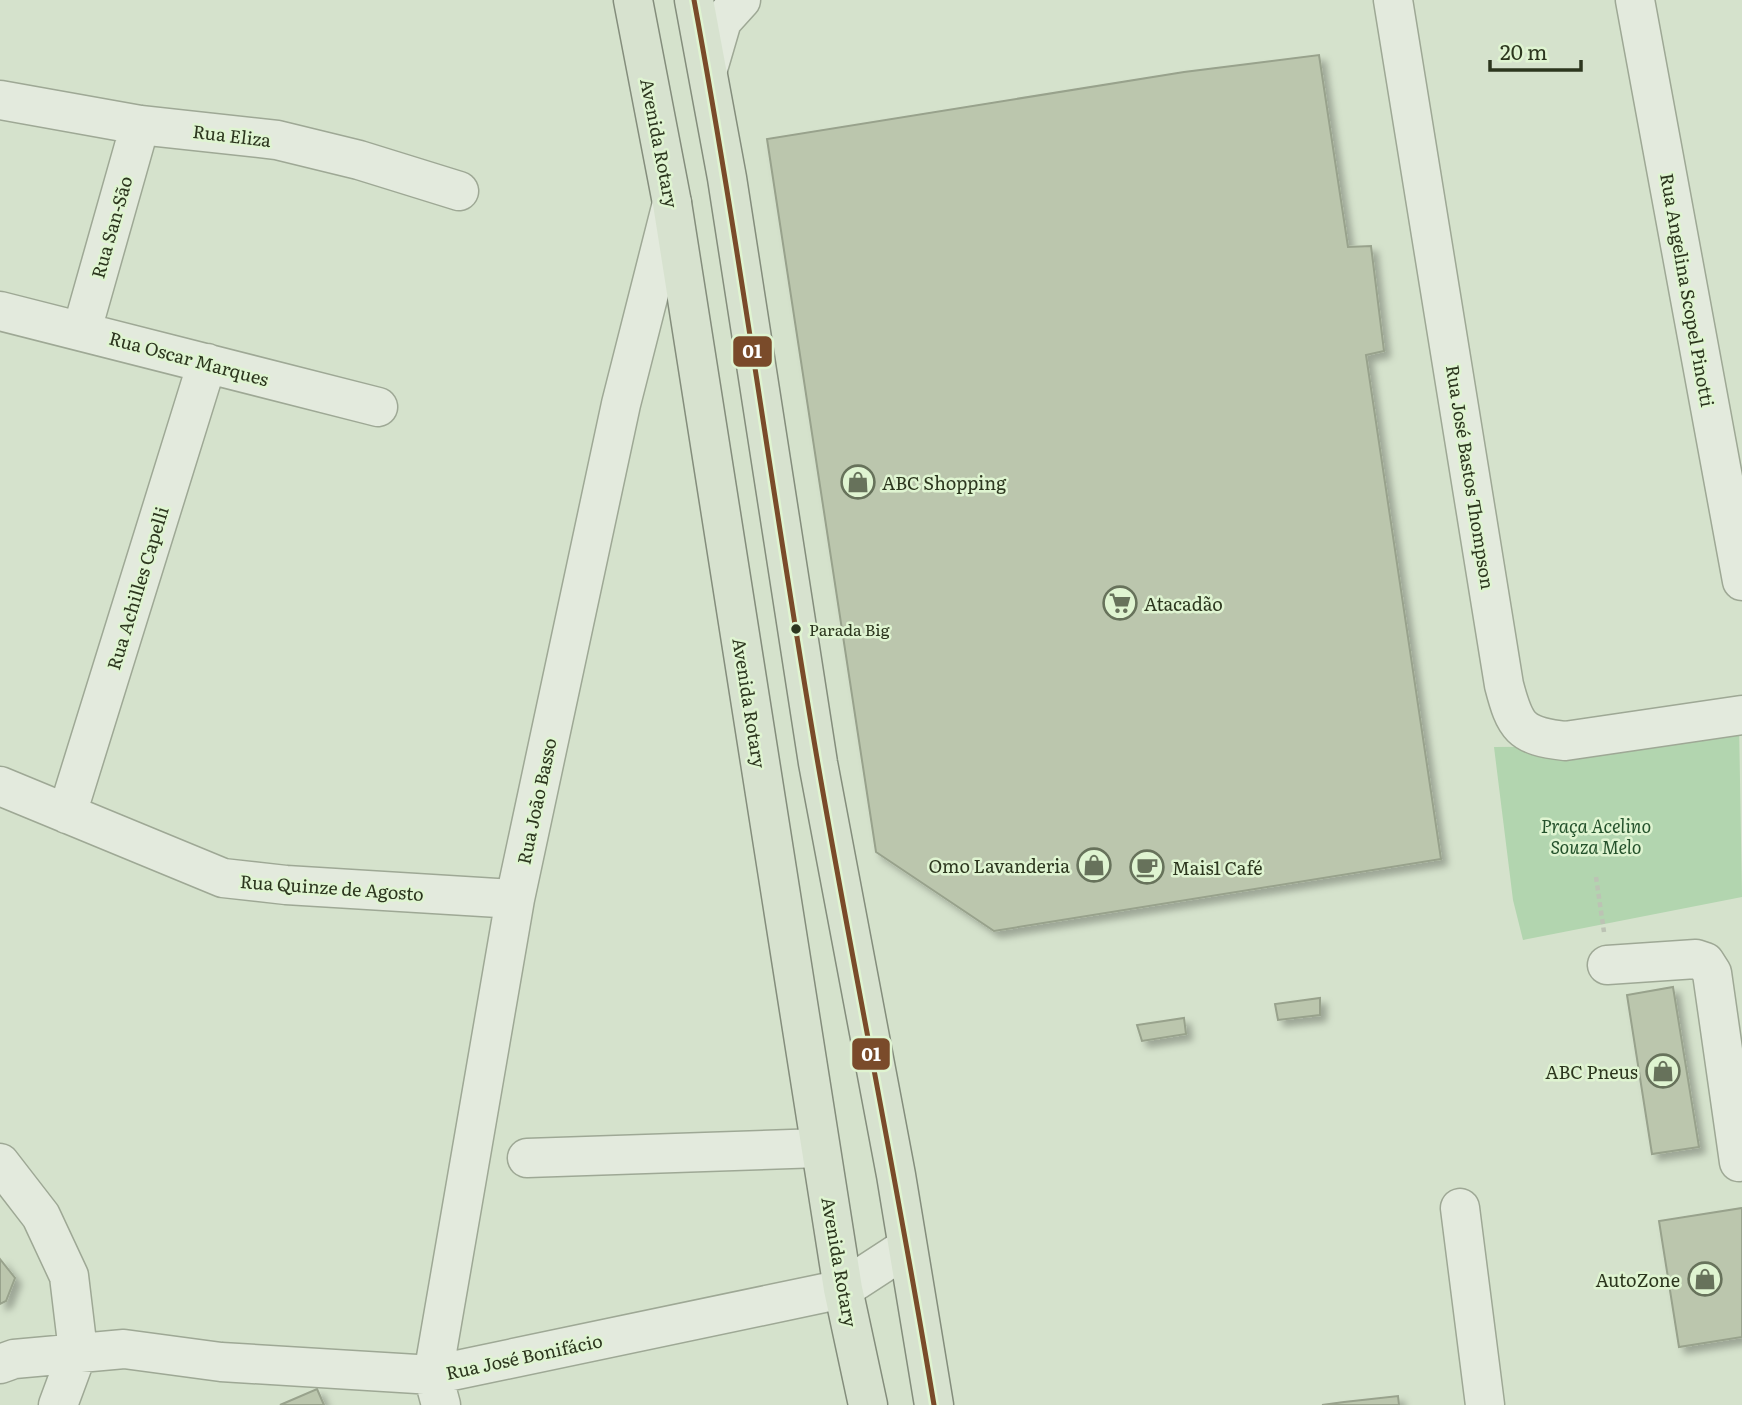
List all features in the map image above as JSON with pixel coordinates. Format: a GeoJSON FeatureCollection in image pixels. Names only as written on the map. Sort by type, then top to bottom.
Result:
{"type":"FeatureCollection","features":[{"type":"Feature","properties":{"kind":"main road","name":"Avenida Rotary"},"geometry":{"type":"LineString","coordinates":[[633,0],[672,203],[820,1148],[843,1289],[867,1405]]}},
{"type":"Feature","properties":{"kind":"main road"},"geometry":{"type":"LineString","coordinates":[[694,0],[708,69],[818,763],[896,1175],[934,1405]]}},
{"type":"Feature","properties":{"kind":"street"},"geometry":{"type":"LineString","coordinates":[[708,69],[722,21],[741,0]]}},
{"type":"Feature","properties":{"kind":"street","name":"Rua José Bastos Thompson"},"geometry":{"type":"LineString","coordinates":[[1393,0],[1504,685],[1513,720],[1538,738],[1565,741],[1742,715]]}},
{"type":"Feature","properties":{"kind":"street","name":"Rua Angelina Scopel Pinotti"},"geometry":{"type":"LineString","coordinates":[[1635,0],[1728,432],[1742,581]]}},
{"type":"Feature","properties":{"kind":"street","name":"Rua Eliza"},"geometry":{"type":"LineString","coordinates":[[0,100],[140,125],[277,140],[359,160],[459,191]]}},
{"type":"Feature","properties":{"kind":"street","name":"Rua San-São"},"geometry":{"type":"LineString","coordinates":[[82,330],[140,125]]}},
{"type":"Feature","properties":{"kind":"street","name":"Rua João Basso"},"geometry":{"type":"LineString","coordinates":[[437,1390],[515,899],[621,404],[672,203]]}},
{"type":"Feature","properties":{"kind":"street","name":"Rua Oscar Marques"},"geometry":{"type":"LineString","coordinates":[[0,311],[378,407]]}},
{"type":"Feature","properties":{"kind":"street","name":"Rua Achilles Capelli"},"geometry":{"type":"LineString","coordinates":[[68,814],[207,363]]}},
{"type":"Feature","properties":{"kind":"street","name":"Rua Quinze de Agosto"},"geometry":{"type":"LineString","coordinates":[[0,786],[223,878],[286,885],[515,899]]}},
{"type":"Feature","properties":{"kind":"street"},"geometry":{"type":"LineString","coordinates":[[1606,953],[1696,960],[1705,962],[1712,972],[1739,1161]]}},
{"type":"Feature","properties":{"kind":"street"},"geometry":{"type":"LineString","coordinates":[[527,1158],[820,1148]]}},
{"type":"Feature","properties":{"kind":"street"},"geometry":{"type":"LineString","coordinates":[[0,1163],[41,1216],[69,1276],[78,1351],[58,1405]]}},
{"type":"Feature","properties":{"kind":"street"},"geometry":{"type":"LineString","coordinates":[[1460,1208],[1485,1405]]}},
{"type":"Feature","properties":{"kind":"street","name":"Rua José Bonifácio"},"geometry":{"type":"LineString","coordinates":[[0,1364],[14,1359],[78,1351],[124,1349],[437,1390],[843,1289],[906,1248]]}},
{"type":"Feature","properties":{"kind":"path"},"geometry":{"type":"LineString","coordinates":[[1597,877],[1606,953]]}},
{"type":"Feature","properties":{"kind":"green space","name":"Praça Acelino Souza Melo"},"geometry":{"type":"Polygon","coordinates":[[[1739,722],[1742,897],[1523,940],[1513,900],[1494,747],[1638,746],[1739,722]]]}},
{"type":"Feature","properties":{"kind":"building","name":"Atacadão"},"geometry":{"type":"Polygon","coordinates":[[[1319,55],[1348,247],[1371,246],[1384,351],[1366,355],[1441,859],[994,931],[876,852],[767,139],[1184,72],[1319,55]]]}},
{"type":"Feature","properties":{"kind":"building","name":"ABC Pneus"},"geometry":{"type":"Polygon","coordinates":[[[1673,987],[1699,1147],[1652,1154],[1627,995],[1673,987]]]}},
{"type":"Feature","properties":{"kind":"building"},"geometry":{"type":"Polygon","coordinates":[[[1320,998],[1320,1015],[1278,1020],[1275,1004],[1320,998]]]}},
{"type":"Feature","properties":{"kind":"building"},"geometry":{"type":"Polygon","coordinates":[[[1184,1018],[1186,1034],[1142,1041],[1137,1025],[1184,1018]]]}},
{"type":"Feature","properties":{"kind":"building","name":"AutoZone"},"geometry":{"type":"Polygon","coordinates":[[[1742,1208],[1742,1337],[1679,1347],[1659,1221],[1742,1208]]]}},
{"type":"Feature","properties":{"kind":"building"},"geometry":{"type":"Polygon","coordinates":[[[0,1259],[15,1278],[6,1301],[0,1304],[0,1259]]]}},
{"type":"Feature","properties":{"kind":"building"},"geometry":{"type":"Polygon","coordinates":[[[317,1389],[324,1405],[280,1405],[317,1389]]]}},
{"type":"Feature","properties":{"kind":"building"},"geometry":{"type":"Polygon","coordinates":[[[1398,1396],[1399,1405],[1322,1405],[1344,1402],[1398,1396]]]}},
{"type":"Feature","properties":{"kind":"transit line","name":"01"},"geometry":{"type":"LineString","coordinates":[[694,0],[818,764],[934,1405]]}},
{"type":"Feature","properties":{"kind":"place","name":"ABC Shopping"},"geometry":{"type":"Point","coordinates":[858,482]}},
{"type":"Feature","properties":{"kind":"place","name":"Atacadão"},"geometry":{"type":"Point","coordinates":[1120,603]}},
{"type":"Feature","properties":{"kind":"place","name":"Parada Big"},"geometry":{"type":"Point","coordinates":[796,629]}},
{"type":"Feature","properties":{"kind":"place","name":"Omo Lavanderia"},"geometry":{"type":"Point","coordinates":[1094,865]}},
{"type":"Feature","properties":{"kind":"place","name":"Mais1 Café"},"geometry":{"type":"Point","coordinates":[1147,867]}},
{"type":"Feature","properties":{"kind":"place","name":"ABC Pneus"},"geometry":{"type":"Point","coordinates":[1663,1071]}},
{"type":"Feature","properties":{"kind":"place","name":"AutoZone"},"geometry":{"type":"Point","coordinates":[1705,1279]}}]}
